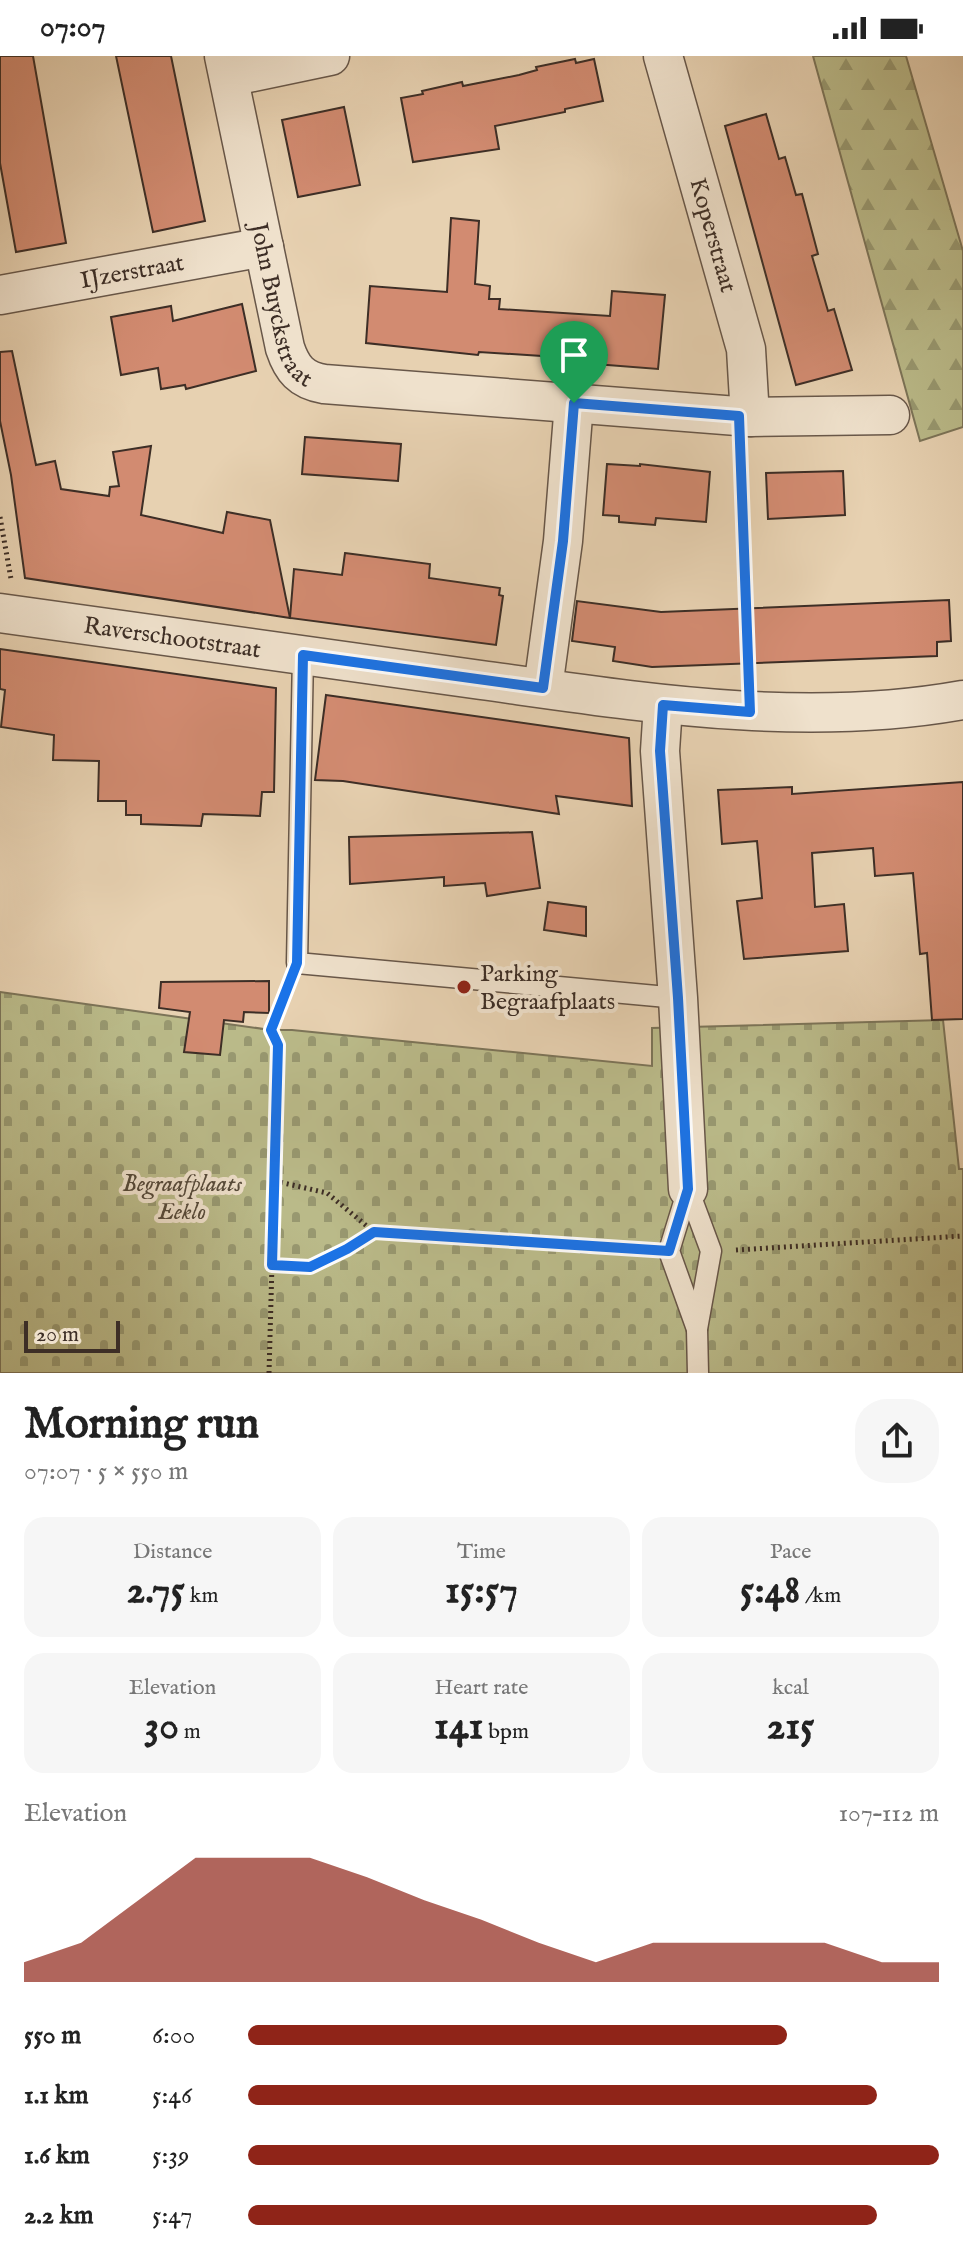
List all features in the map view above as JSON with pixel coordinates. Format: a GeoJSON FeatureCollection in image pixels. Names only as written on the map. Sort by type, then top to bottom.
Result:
{"type":"FeatureCollection","features":[{"type":"Feature","properties":{"kind":"street"},"geometry":{"type":"LineString","coordinates":[[227,67],[330,56]]}},
{"type":"Feature","properties":{"kind":"street","name":"Koperstraat"},"geometry":{"type":"LineString","coordinates":[[663,56],[746,349],[744,416]]}},
{"type":"Feature","properties":{"kind":"street","name":"John Buyckstraat"},"geometry":{"type":"LineString","coordinates":[[227,67],[289,360],[298,374],[306,379],[324,384],[744,416],[890,415]]}},
{"type":"Feature","properties":{"kind":"street","name":"IJzerstraat"},"geometry":{"type":"LineString","coordinates":[[0,295],[264,247]]}},
{"type":"Feature","properties":{"kind":"street"},"geometry":{"type":"LineString","coordinates":[[543,688],[563,541],[574,403]]}},
{"type":"Feature","properties":{"kind":"street","name":"Raverschootstraat"},"geometry":{"type":"LineString","coordinates":[[8,614],[663,705],[750,712],[867,712],[917,709],[963,700]]}},
{"type":"Feature","properties":{"kind":"street"},"geometry":{"type":"LineString","coordinates":[[663,705],[660,751],[688,1189]]}},
{"type":"Feature","properties":{"kind":"lane"},"geometry":{"type":"LineString","coordinates":[[303,655],[297,963],[678,998]]}},
{"type":"Feature","properties":{"kind":"lane"},"geometry":{"type":"LineString","coordinates":[[688,1189],[669,1251],[697,1329]]}},
{"type":"Feature","properties":{"kind":"lane"},"geometry":{"type":"LineString","coordinates":[[688,1189],[711,1251],[697,1329],[698,1373]]}},
{"type":"Feature","properties":{"kind":"path"},"geometry":{"type":"LineString","coordinates":[[744,416],[750,712]]}},
{"type":"Feature","properties":{"kind":"path"},"geometry":{"type":"LineString","coordinates":[[0,517],[8,614]]}},
{"type":"Feature","properties":{"kind":"path"},"geometry":{"type":"LineString","coordinates":[[269,1373],[278,1045],[271,1030],[297,963]]}},
{"type":"Feature","properties":{"kind":"path"},"geometry":{"type":"LineString","coordinates":[[275,1181],[327,1193],[374,1232]]}},
{"type":"Feature","properties":{"kind":"path"},"geometry":{"type":"LineString","coordinates":[[272,1265],[310,1267],[374,1232],[669,1251]]}},
{"type":"Feature","properties":{"kind":"path"},"geometry":{"type":"LineString","coordinates":[[711,1251],[963,1236]]}},
{"type":"Feature","properties":{"kind":"green space"},"geometry":{"type":"Polygon","coordinates":[[[813,56],[906,56],[963,251],[963,427],[920,441],[813,56]]]}},
{"type":"Feature","properties":{"kind":"green space","name":"Begraafplaats Eeklo"},"geometry":{"type":"Polygon","coordinates":[[[0,992],[271,1030],[652,1066],[652,1028],[943,1020],[959,1169],[963,1169],[963,1373],[0,1373],[0,992]]]}},
{"type":"Feature","properties":{"kind":"building"},"geometry":{"type":"Polygon","coordinates":[[[0,56],[33,56],[66,243],[16,252],[0,163],[0,56]]]}},
{"type":"Feature","properties":{"kind":"building"},"geometry":{"type":"Polygon","coordinates":[[[116,56],[171,56],[205,221],[153,232],[116,56]]]}},
{"type":"Feature","properties":{"kind":"building"},"geometry":{"type":"Polygon","coordinates":[[[575,59],[576,63],[594,59],[603,101],[495,126],[499,149],[413,162],[401,98],[462,82],[463,86],[519,75],[537,70],[536,67],[575,59]]]}},
{"type":"Feature","properties":{"kind":"building"},"geometry":{"type":"Polygon","coordinates":[[[344,107],[360,185],[298,197],[282,120],[344,107]]]}},
{"type":"Feature","properties":{"kind":"building"},"geometry":{"type":"Polygon","coordinates":[[[766,114],[779,159],[785,157],[796,195],[802,194],[818,254],[812,256],[828,311],[834,309],[852,370],[796,385],[725,126],[766,114]]]}},
{"type":"Feature","properties":{"kind":"building"},"geometry":{"type":"Polygon","coordinates":[[[451,218],[479,221],[475,284],[490,286],[489,299],[500,299],[499,309],[610,316],[612,291],[665,295],[658,369],[557,361],[557,357],[479,352],[478,355],[366,343],[370,286],[447,292],[451,218]]]}},
{"type":"Feature","properties":{"kind":"building"},"geometry":{"type":"Polygon","coordinates":[[[242,304],[256,371],[186,389],[185,385],[161,389],[158,368],[121,375],[111,317],[171,306],[173,321],[242,304]]]}},
{"type":"Feature","properties":{"kind":"building"},"geometry":{"type":"Polygon","coordinates":[[[12,351],[36,465],[55,461],[61,489],[109,496],[110,487],[119,486],[113,452],[151,446],[141,515],[223,533],[227,512],[270,520],[290,618],[25,578],[0,421],[0,352],[12,351]]]}},
{"type":"Feature","properties":{"kind":"building"},"geometry":{"type":"Polygon","coordinates":[[[305,437],[401,444],[398,481],[302,474],[305,437]]]}},
{"type":"Feature","properties":{"kind":"building"},"geometry":{"type":"Polygon","coordinates":[[[607,464],[640,464],[710,472],[706,522],[656,518],[655,525],[619,522],[619,516],[603,515],[607,464]]]}},
{"type":"Feature","properties":{"kind":"building"},"geometry":{"type":"Polygon","coordinates":[[[843,471],[845,515],[768,519],[766,473],[843,471]]]}},
{"type":"Feature","properties":{"kind":"building"},"geometry":{"type":"Polygon","coordinates":[[[345,553],[430,564],[429,578],[500,588],[499,595],[503,596],[496,645],[290,618],[294,569],[342,575],[345,553]]]}},
{"type":"Feature","properties":{"kind":"building"},"geometry":{"type":"Polygon","coordinates":[[[949,600],[951,641],[937,642],[937,656],[652,667],[613,661],[615,647],[572,641],[577,601],[661,612],[949,600]]]}},
{"type":"Feature","properties":{"kind":"building"},"geometry":{"type":"Polygon","coordinates":[[[0,649],[276,688],[274,792],[262,792],[260,816],[203,814],[201,826],[141,824],[141,815],[126,815],[126,801],[98,801],[99,761],[53,760],[54,735],[1,727],[5,690],[0,689],[0,649]]]}},
{"type":"Feature","properties":{"kind":"building"},"geometry":{"type":"Polygon","coordinates":[[[326,695],[629,738],[632,806],[556,796],[559,814],[343,781],[315,780],[326,695]]]}},
{"type":"Feature","properties":{"kind":"building"},"geometry":{"type":"Polygon","coordinates":[[[963,782],[963,1019],[932,1020],[927,953],[920,954],[913,873],[875,876],[873,848],[812,853],[815,907],[844,904],[848,951],[744,959],[737,901],[762,898],[757,841],[722,844],[718,790],[792,787],[792,794],[963,782]]]}},
{"type":"Feature","properties":{"kind":"building"},"geometry":{"type":"Polygon","coordinates":[[[532,832],[540,888],[487,896],[485,883],[444,886],[444,877],[350,884],[349,837],[532,832]]]}},
{"type":"Feature","properties":{"kind":"building"},"geometry":{"type":"Polygon","coordinates":[[[548,902],[586,907],[586,936],[544,930],[548,902]]]}},
{"type":"Feature","properties":{"kind":"building"},"geometry":{"type":"Polygon","coordinates":[[[269,981],[269,1013],[244,1012],[243,1022],[224,1020],[220,1055],[184,1052],[190,1012],[159,1008],[161,982],[269,981]]]}},
{"type":"Feature","properties":{"kind":"place","name":"Parking Begraafplaats"},"geometry":{"type":"Point","coordinates":[464,987]}},
{"type":"Feature","properties":{"kind":"route"},"geometry":{"type":"LineString","coordinates":[[574,403],[739,416],[750,712],[663,705],[660,751],[688,1189],[669,1251],[374,1232],[310,1267],[272,1265],[278,1045],[271,1030],[297,963],[303,655],[543,688],[563,541],[574,403]]}}]}
